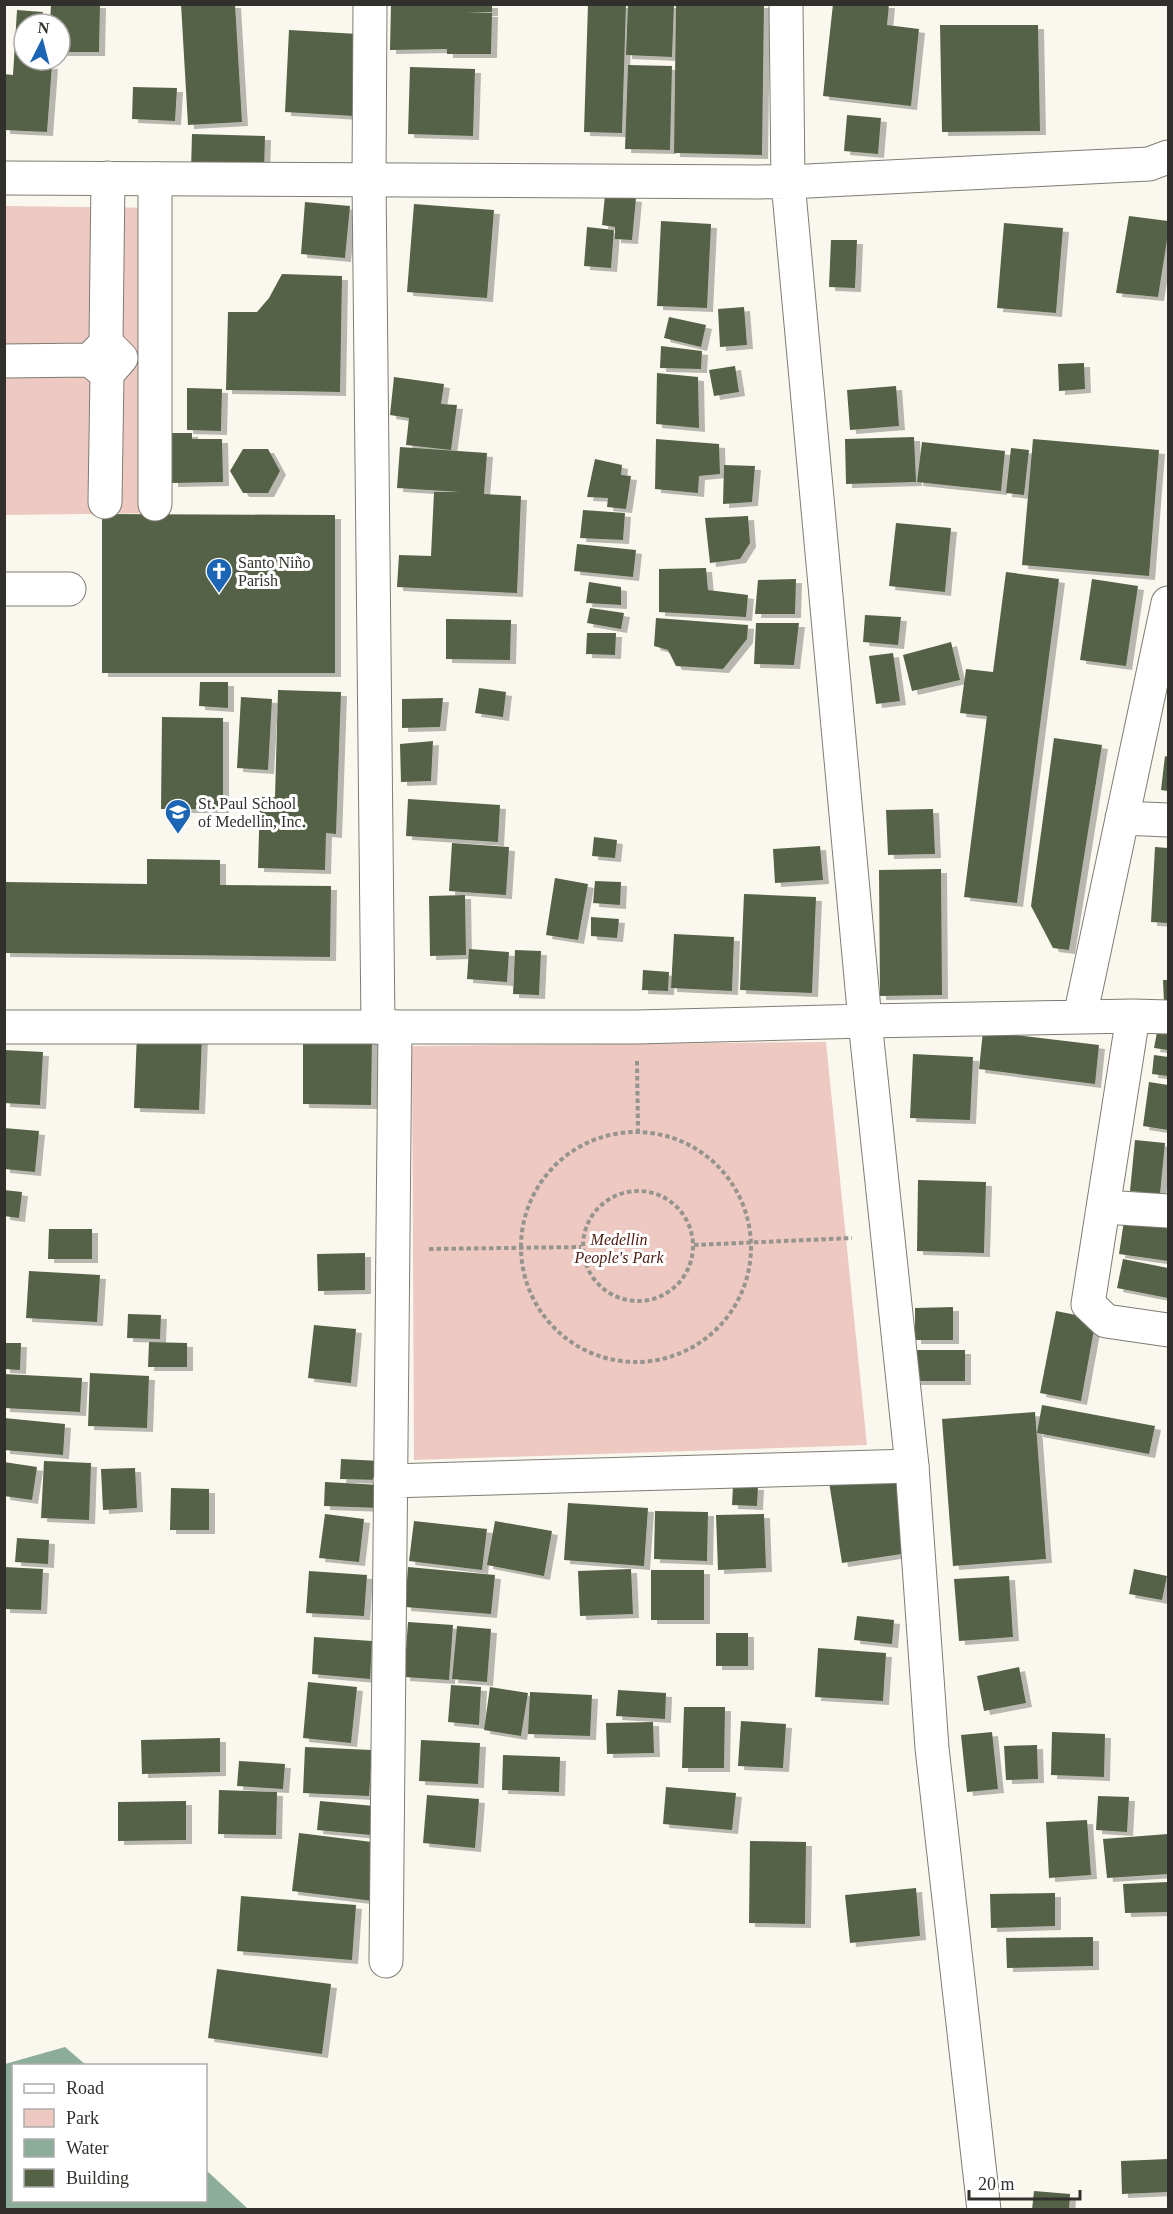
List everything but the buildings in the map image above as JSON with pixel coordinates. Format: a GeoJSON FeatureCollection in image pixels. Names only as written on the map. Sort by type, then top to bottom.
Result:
{"type":"FeatureCollection","features":[{"type":"Feature","properties":{"kind":"street"},"geometry":{"type":"LineString","coordinates":[[370,4],[369,180],[392,1250],[386,1961]]}},
{"type":"Feature","properties":{"kind":"street"},"geometry":{"type":"LineString","coordinates":[[786,4],[788,182],[865,1021],[912,1466],[932,1748],[984,2210]]}},
{"type":"Feature","properties":{"kind":"street"},"geometry":{"type":"LineString","coordinates":[[4,178],[788,182],[1149,164],[1168,158]]}},
{"type":"Feature","properties":{"kind":"street"},"geometry":{"type":"LineString","coordinates":[[105,502],[101,359],[108,178]]}},
{"type":"Feature","properties":{"kind":"street"},"geometry":{"type":"LineString","coordinates":[[154,504],[155,179]]}},
{"type":"Feature","properties":{"kind":"street"},"geometry":{"type":"LineString","coordinates":[[4,361],[101,359]]}},
{"type":"Feature","properties":{"kind":"street"},"geometry":{"type":"LineString","coordinates":[[4,589],[69,589]]}},
{"type":"Feature","properties":{"kind":"street"},"geometry":{"type":"LineString","coordinates":[[1080,1017],[1168,603]]}},
{"type":"Feature","properties":{"kind":"street"},"geometry":{"type":"LineString","coordinates":[[1122,818],[1168,820]]}},
{"type":"Feature","properties":{"kind":"street"},"geometry":{"type":"LineString","coordinates":[[1133,1016],[1088,1304],[1106,1321],[1168,1330]]}},
{"type":"Feature","properties":{"kind":"street"},"geometry":{"type":"LineString","coordinates":[[4,1027],[637,1027],[1168,1017]]}},
{"type":"Feature","properties":{"kind":"street"},"geometry":{"type":"LineString","coordinates":[[1104,1207],[1168,1212]]}},
{"type":"Feature","properties":{"kind":"street"},"geometry":{"type":"LineString","coordinates":[[390,1481],[912,1466]]}},
{"type":"Feature","properties":{"kind":"path"},"geometry":{"type":"LineString","coordinates":[[637,1027],[638,1131]]}},
{"type":"Feature","properties":{"kind":"path"},"geometry":{"type":"LineString","coordinates":[[638,1131],[681,1140],[718,1164],[743,1200],[753,1242],[746,1288],[721,1327],[684,1353],[639,1363],[594,1355],[555,1330],[529,1292],[519,1247],[525,1211],[542,1178],[568,1153],[601,1136],[638,1131]]}},
{"type":"Feature","properties":{"kind":"path"},"geometry":{"type":"LineString","coordinates":[[624,1191],[649,1191],[672,1201],[688,1221],[694,1245],[688,1270],[674,1289],[651,1300],[626,1300],[603,1290],[587,1271],[581,1247],[586,1222],[602,1203],[624,1191]]}},
{"type":"Feature","properties":{"kind":"path"},"geometry":{"type":"LineString","coordinates":[[694,1245],[888,1236]]}},
{"type":"Feature","properties":{"kind":"path"},"geometry":{"type":"LineString","coordinates":[[392,1250],[581,1247]]}},
{"type":"Feature","properties":{"kind":"green space"},"geometry":{"type":"Polygon","coordinates":[[[4,206],[163,208],[163,513],[5,515],[4,206]]]}},
{"type":"Feature","properties":{"kind":"green space","name":"Medellin People's Park"},"geometry":{"type":"Polygon","coordinates":[[[826,1042],[867,1445],[414,1460],[412,1046],[826,1042]]]}},
{"type":"Feature","properties":{"kind":"water"},"geometry":{"type":"Polygon","coordinates":[[[65,2047],[85,2064],[12,2064],[12,2202],[207,2202],[207,2171],[248,2209],[5,2209],[5,2064],[65,2047]]]}},
{"type":"Feature","properties":{"kind":"place","name":"Santo Niño Parish"},"geometry":{"type":"Point","coordinates":[219,594]}},
{"type":"Feature","properties":{"kind":"place","name":"St. Paul School of Medellin, Inc."},"geometry":{"type":"Point","coordinates":[178,835]}}]}
